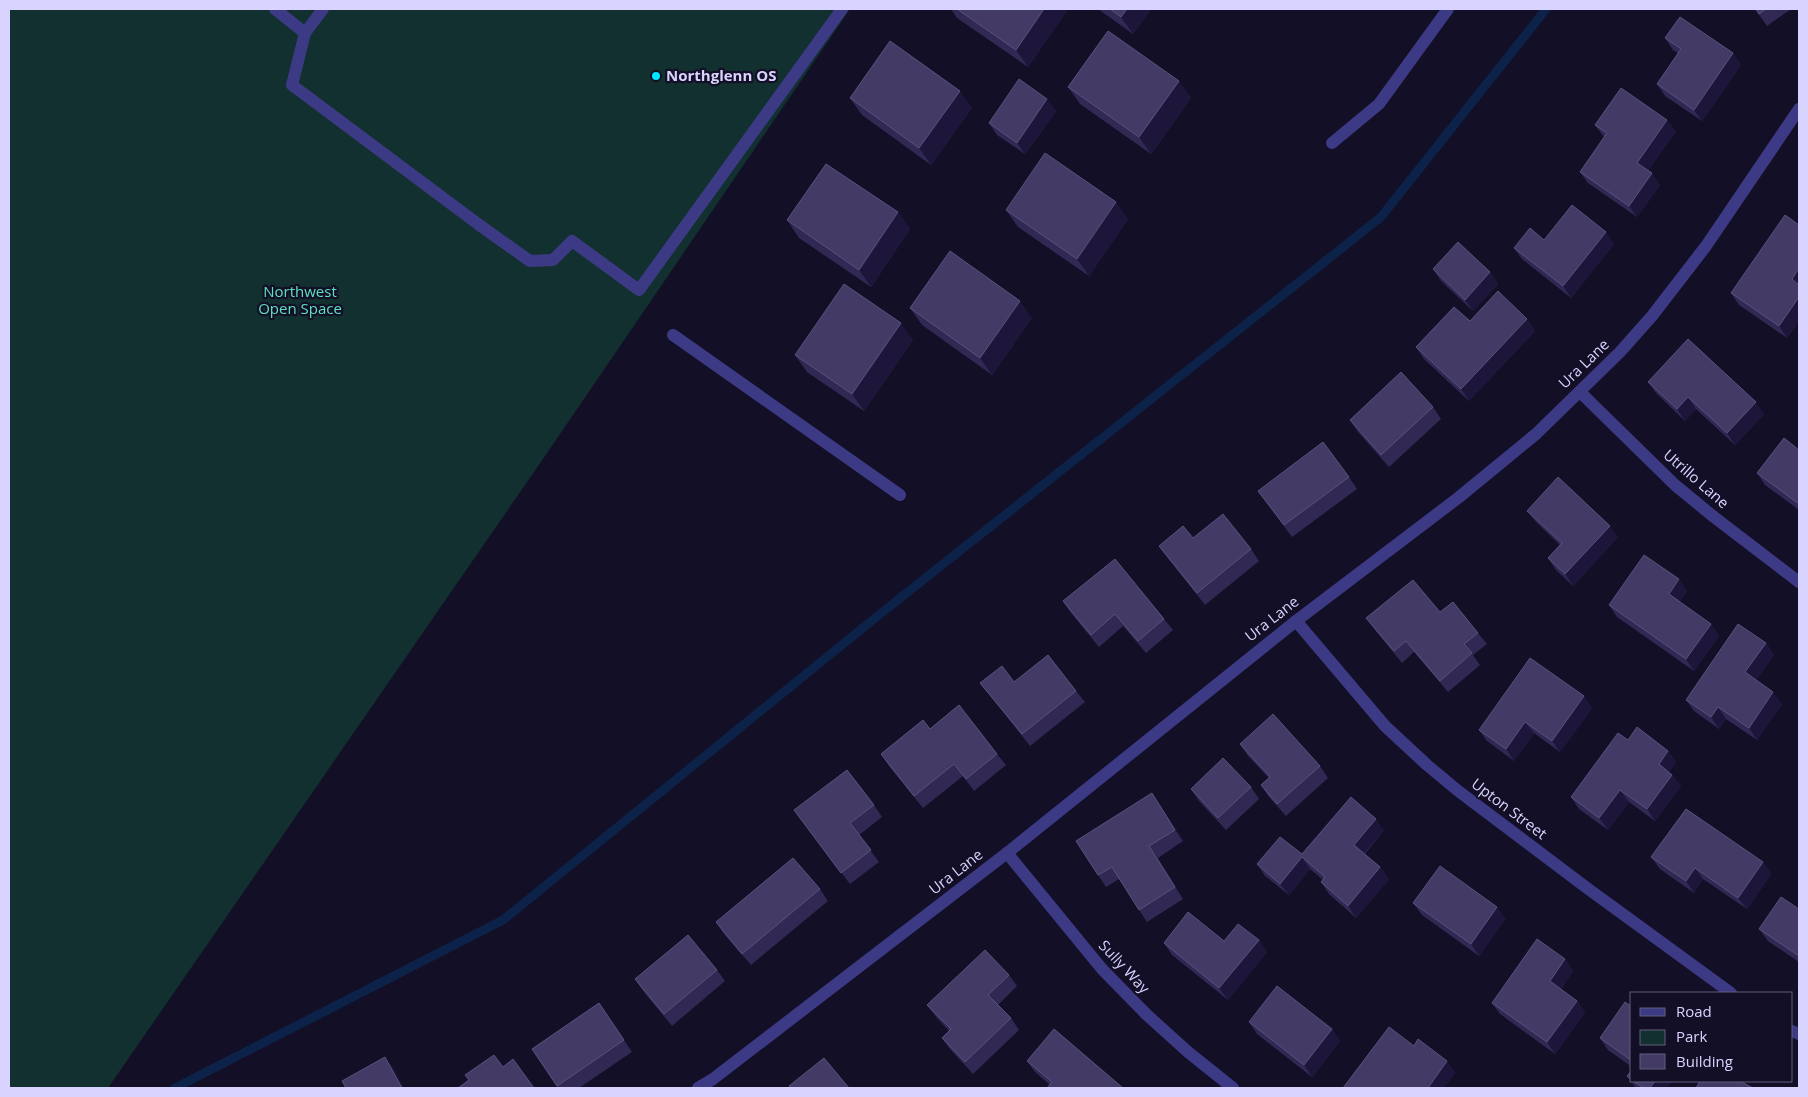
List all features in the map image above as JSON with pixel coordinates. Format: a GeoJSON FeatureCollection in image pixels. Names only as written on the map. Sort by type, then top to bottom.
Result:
{"type":"FeatureCollection","features":[{"type":"Feature","properties":{"kind":"street"},"geometry":{"type":"LineString","coordinates":[[275,9],[305,33]]}},
{"type":"Feature","properties":{"kind":"street"},"geometry":{"type":"LineString","coordinates":[[323,9],[305,33],[292,85],[530,261],[553,260],[572,242],[640,290],[842,9]]}},
{"type":"Feature","properties":{"kind":"street"},"geometry":{"type":"LineString","coordinates":[[1332,143],[1379,104],[1448,9]]}},
{"type":"Feature","properties":{"kind":"street","name":"Ura Lane"},"geometry":{"type":"LineString","coordinates":[[698,1088],[716,1084],[1296,621],[1458,498],[1536,434],[1620,352],[1645,324],[1694,262],[1799,109]]}},
{"type":"Feature","properties":{"kind":"street"},"geometry":{"type":"LineString","coordinates":[[673,335],[900,495]]}},
{"type":"Feature","properties":{"kind":"street","name":"Utrillo Lane"},"geometry":{"type":"LineString","coordinates":[[1580,392],[1675,485],[1799,582]]}},
{"type":"Feature","properties":{"kind":"street","name":"Upton Street"},"geometry":{"type":"LineString","coordinates":[[1296,621],[1385,726],[1456,790],[1730,992]]}},
{"type":"Feature","properties":{"kind":"street","name":"Sully Way"},"geometry":{"type":"LineString","coordinates":[[1006,853],[1108,976],[1160,1027],[1233,1088]]}},
{"type":"Feature","properties":{"kind":"green space","name":"Northwest Open Space"},"geometry":{"type":"Polygon","coordinates":[[[9,9],[850,9],[543,459],[108,1088],[9,1088],[9,9]]]}},
{"type":"Feature","properties":{"kind":"building"},"geometry":{"type":"Polygon","coordinates":[[[957,9],[1044,9],[1016,50],[957,9]]]}},
{"type":"Feature","properties":{"kind":"building"},"geometry":{"type":"Polygon","coordinates":[[[1110,9],[1127,9],[1121,17],[1110,9]]]}},
{"type":"Feature","properties":{"kind":"building"},"geometry":{"type":"Polygon","coordinates":[[[1756,9],[1766,9],[1759,14],[1756,9]]]}},
{"type":"Feature","properties":{"kind":"building"},"geometry":{"type":"Polygon","coordinates":[[[1680,17],[1733,53],[1694,110],[1657,84],[1681,49],[1665,38],[1680,17]]]}},
{"type":"Feature","properties":{"kind":"building"},"geometry":{"type":"Polygon","coordinates":[[[1108,31],[1179,81],[1139,137],[1068,87],[1108,31]]]}},
{"type":"Feature","properties":{"kind":"building"},"geometry":{"type":"Polygon","coordinates":[[[890,41],[960,91],[919,148],[850,98],[890,41]]]}},
{"type":"Feature","properties":{"kind":"building"},"geometry":{"type":"Polygon","coordinates":[[[1019,79],[1047,99],[1017,143],[989,123],[1019,79]]]}},
{"type":"Feature","properties":{"kind":"building"},"geometry":{"type":"Polygon","coordinates":[[[1621,88],[1667,120],[1637,163],[1652,173],[1629,206],[1580,172],[1607,133],[1595,125],[1621,88]]]}},
{"type":"Feature","properties":{"kind":"building"},"geometry":{"type":"Polygon","coordinates":[[[1045,153],[1116,202],[1077,259],[1006,210],[1045,153]]]}},
{"type":"Feature","properties":{"kind":"building"},"geometry":{"type":"Polygon","coordinates":[[[826,164],[898,212],[859,270],[787,220],[826,164]]]}},
{"type":"Feature","properties":{"kind":"building"},"geometry":{"type":"Polygon","coordinates":[[[1572,205],[1606,232],[1563,286],[1514,248],[1530,228],[1544,240],[1572,205]]]}},
{"type":"Feature","properties":{"kind":"building"},"geometry":{"type":"Polygon","coordinates":[[[1785,215],[1799,225],[1799,268],[1792,279],[1799,285],[1799,297],[1779,326],[1731,293],[1785,215]]]}},
{"type":"Feature","properties":{"kind":"building"},"geometry":{"type":"Polygon","coordinates":[[[1458,242],[1490,272],[1465,300],[1433,269],[1458,242]]]}},
{"type":"Feature","properties":{"kind":"building"},"geometry":{"type":"Polygon","coordinates":[[[950,251],[1020,301],[980,358],[910,308],[950,251]]]}},
{"type":"Feature","properties":{"kind":"building"},"geometry":{"type":"Polygon","coordinates":[[[844,284],[901,323],[852,394],[795,355],[844,284]]]}},
{"type":"Feature","properties":{"kind":"building"},"geometry":{"type":"Polygon","coordinates":[[[1498,291],[1527,319],[1461,389],[1416,347],[1454,307],[1470,321],[1498,291]]]}},
{"type":"Feature","properties":{"kind":"building"},"geometry":{"type":"Polygon","coordinates":[[[1688,339],[1756,402],[1727,433],[1688,397],[1677,409],[1648,382],[1688,339]]]}},
{"type":"Feature","properties":{"kind":"building"},"geometry":{"type":"Polygon","coordinates":[[[1401,372],[1433,407],[1381,455],[1350,420],[1401,372]]]}},
{"type":"Feature","properties":{"kind":"building"},"geometry":{"type":"Polygon","coordinates":[[[1784,438],[1799,450],[1799,504],[1757,473],[1784,438]]]}},
{"type":"Feature","properties":{"kind":"building"},"geometry":{"type":"Polygon","coordinates":[[[1323,442],[1349,477],[1284,525],[1258,491],[1323,442]]]}},
{"type":"Feature","properties":{"kind":"building"},"geometry":{"type":"Polygon","coordinates":[[[1558,477],[1610,526],[1565,574],[1548,558],[1562,543],[1527,511],[1558,477]]]}},
{"type":"Feature","properties":{"kind":"building"},"geometry":{"type":"Polygon","coordinates":[[[1223,514],[1251,549],[1197,593],[1159,546],[1183,526],[1193,538],[1223,514]]]}},
{"type":"Feature","properties":{"kind":"building"},"geometry":{"type":"Polygon","coordinates":[[[1644,555],[1679,579],[1669,594],[1711,624],[1686,659],[1609,605],[1644,555]]]}},
{"type":"Feature","properties":{"kind":"building"},"geometry":{"type":"Polygon","coordinates":[[[1115,559],[1164,619],[1138,641],[1115,614],[1091,635],[1063,601],[1115,559]]]}},
{"type":"Feature","properties":{"kind":"building"},"geometry":{"type":"Polygon","coordinates":[[[1413,580],[1440,612],[1453,602],[1478,633],[1464,644],[1472,653],[1440,681],[1406,641],[1394,651],[1366,618],[1413,580]]]}},
{"type":"Feature","properties":{"kind":"building"},"geometry":{"type":"Polygon","coordinates":[[[1738,624],[1766,643],[1745,672],[1773,692],[1749,728],[1718,707],[1711,717],[1686,700],[1738,624]]]}},
{"type":"Feature","properties":{"kind":"building"},"geometry":{"type":"Polygon","coordinates":[[[1048,655],[1076,691],[1022,734],[980,683],[1002,666],[1014,682],[1048,655]]]}},
{"type":"Feature","properties":{"kind":"building"},"geometry":{"type":"Polygon","coordinates":[[[1530,658],[1584,696],[1552,741],[1525,722],[1506,749],[1479,730],[1530,658]]]}},
{"type":"Feature","properties":{"kind":"building"},"geometry":{"type":"Polygon","coordinates":[[[959,705],[997,754],[966,779],[954,764],[914,796],[881,754],[923,720],[930,729],[959,705]]]}},
{"type":"Feature","properties":{"kind":"building"},"geometry":{"type":"Polygon","coordinates":[[[1273,714],[1320,766],[1277,804],[1261,785],[1270,777],[1240,744],[1273,714]]]}},
{"type":"Feature","properties":{"kind":"building"},"geometry":{"type":"Polygon","coordinates":[[[1637,727],[1668,751],[1659,764],[1672,775],[1647,809],[1620,790],[1599,818],[1571,797],[1618,733],[1628,740],[1637,727]]]}},
{"type":"Feature","properties":{"kind":"building"},"geometry":{"type":"Polygon","coordinates":[[[1223,758],[1251,787],[1218,818],[1191,789],[1223,758]]]}},
{"type":"Feature","properties":{"kind":"building"},"geometry":{"type":"Polygon","coordinates":[[[847,770],[874,805],[850,823],[871,850],[841,873],[794,810],[847,770]]]}},
{"type":"Feature","properties":{"kind":"building"},"geometry":{"type":"Polygon","coordinates":[[[1152,793],[1175,830],[1149,846],[1175,887],[1139,910],[1112,867],[1098,875],[1076,841],[1152,793]]]}},
{"type":"Feature","properties":{"kind":"building"},"geometry":{"type":"Polygon","coordinates":[[[1351,797],[1376,819],[1354,845],[1380,867],[1348,906],[1321,882],[1325,877],[1302,857],[1280,884],[1257,864],[1280,837],[1302,854],[1351,797]]]}},
{"type":"Feature","properties":{"kind":"building"},"geometry":{"type":"Polygon","coordinates":[[[1686,809],[1763,862],[1738,898],[1695,868],[1686,881],[1651,857],[1686,809]]]}},
{"type":"Feature","properties":{"kind":"building"},"geometry":{"type":"Polygon","coordinates":[[[793,858],[820,889],[742,954],[716,922],[793,858]]]}},
{"type":"Feature","properties":{"kind":"building"},"geometry":{"type":"Polygon","coordinates":[[[1440,866],[1497,907],[1471,944],[1413,903],[1440,866]]]}},
{"type":"Feature","properties":{"kind":"building"},"geometry":{"type":"Polygon","coordinates":[[[1781,897],[1799,909],[1799,956],[1759,929],[1781,897]]]}},
{"type":"Feature","properties":{"kind":"building"},"geometry":{"type":"Polygon","coordinates":[[[1188,912],[1224,941],[1238,924],[1259,940],[1219,988],[1164,943],[1188,912]]]}},
{"type":"Feature","properties":{"kind":"building"},"geometry":{"type":"Polygon","coordinates":[[[688,935],[717,970],[664,1014],[635,979],[688,935]]]}},
{"type":"Feature","properties":{"kind":"building"},"geometry":{"type":"Polygon","coordinates":[[[1537,939],[1565,959],[1550,981],[1577,1001],[1547,1042],[1492,1003],[1537,939]]]}},
{"type":"Feature","properties":{"kind":"building"},"geometry":{"type":"Polygon","coordinates":[[[985,950],[1009,975],[988,995],[1011,1018],[965,1062],[942,1038],[951,1029],[927,1005],[985,950]]]}},
{"type":"Feature","properties":{"kind":"building"},"geometry":{"type":"Polygon","coordinates":[[[1277,986],[1332,1029],[1304,1065],[1249,1022],[1277,986]]]}},
{"type":"Feature","properties":{"kind":"building"},"geometry":{"type":"Polygon","coordinates":[[[1625,1002],[1630,1006],[1630,1060],[1600,1038],[1625,1002]]]}},
{"type":"Feature","properties":{"kind":"building"},"geometry":{"type":"Polygon","coordinates":[[[599,1003],[624,1040],[557,1086],[532,1049],[599,1003]]]}},
{"type":"Feature","properties":{"kind":"building"},"geometry":{"type":"Polygon","coordinates":[[[1389,1027],[1414,1046],[1418,1039],[1447,1061],[1428,1088],[1343,1088],[1389,1027]]]}},
{"type":"Feature","properties":{"kind":"building"},"geometry":{"type":"Polygon","coordinates":[[[1054,1029],[1123,1088],[1047,1088],[1052,1082],[1027,1061],[1054,1029]]]}},
{"type":"Feature","properties":{"kind":"building"},"geometry":{"type":"Polygon","coordinates":[[[494,1055],[503,1067],[513,1059],[534,1088],[458,1088],[469,1080],[465,1075],[494,1055]]]}},
{"type":"Feature","properties":{"kind":"building"},"geometry":{"type":"Polygon","coordinates":[[[385,1057],[402,1088],[346,1088],[342,1081],[385,1057]]]}},
{"type":"Feature","properties":{"kind":"building"},"geometry":{"type":"Polygon","coordinates":[[[824,1058],[849,1088],[791,1088],[789,1086],[824,1058]]]}},
{"type":"Feature","properties":{"kind":"building"},"geometry":{"type":"Polygon","coordinates":[[[1635,1082],[1654,1082],[1650,1088],[1644,1088],[1635,1082]]]}},
{"type":"Feature","properties":{"kind":"building"},"geometry":{"type":"Polygon","coordinates":[[[1699,1082],[1742,1082],[1753,1088],[1696,1088],[1699,1082]]]}},
{"type":"Feature","properties":{"kind":"waterway"},"geometry":{"type":"LineString","coordinates":[[175,1088],[503,920],[880,614],[1381,217],[1546,9]]}},
{"type":"Feature","properties":{"kind":"place","name":"Northglenn OS"},"geometry":{"type":"Point","coordinates":[656,76]}}]}
